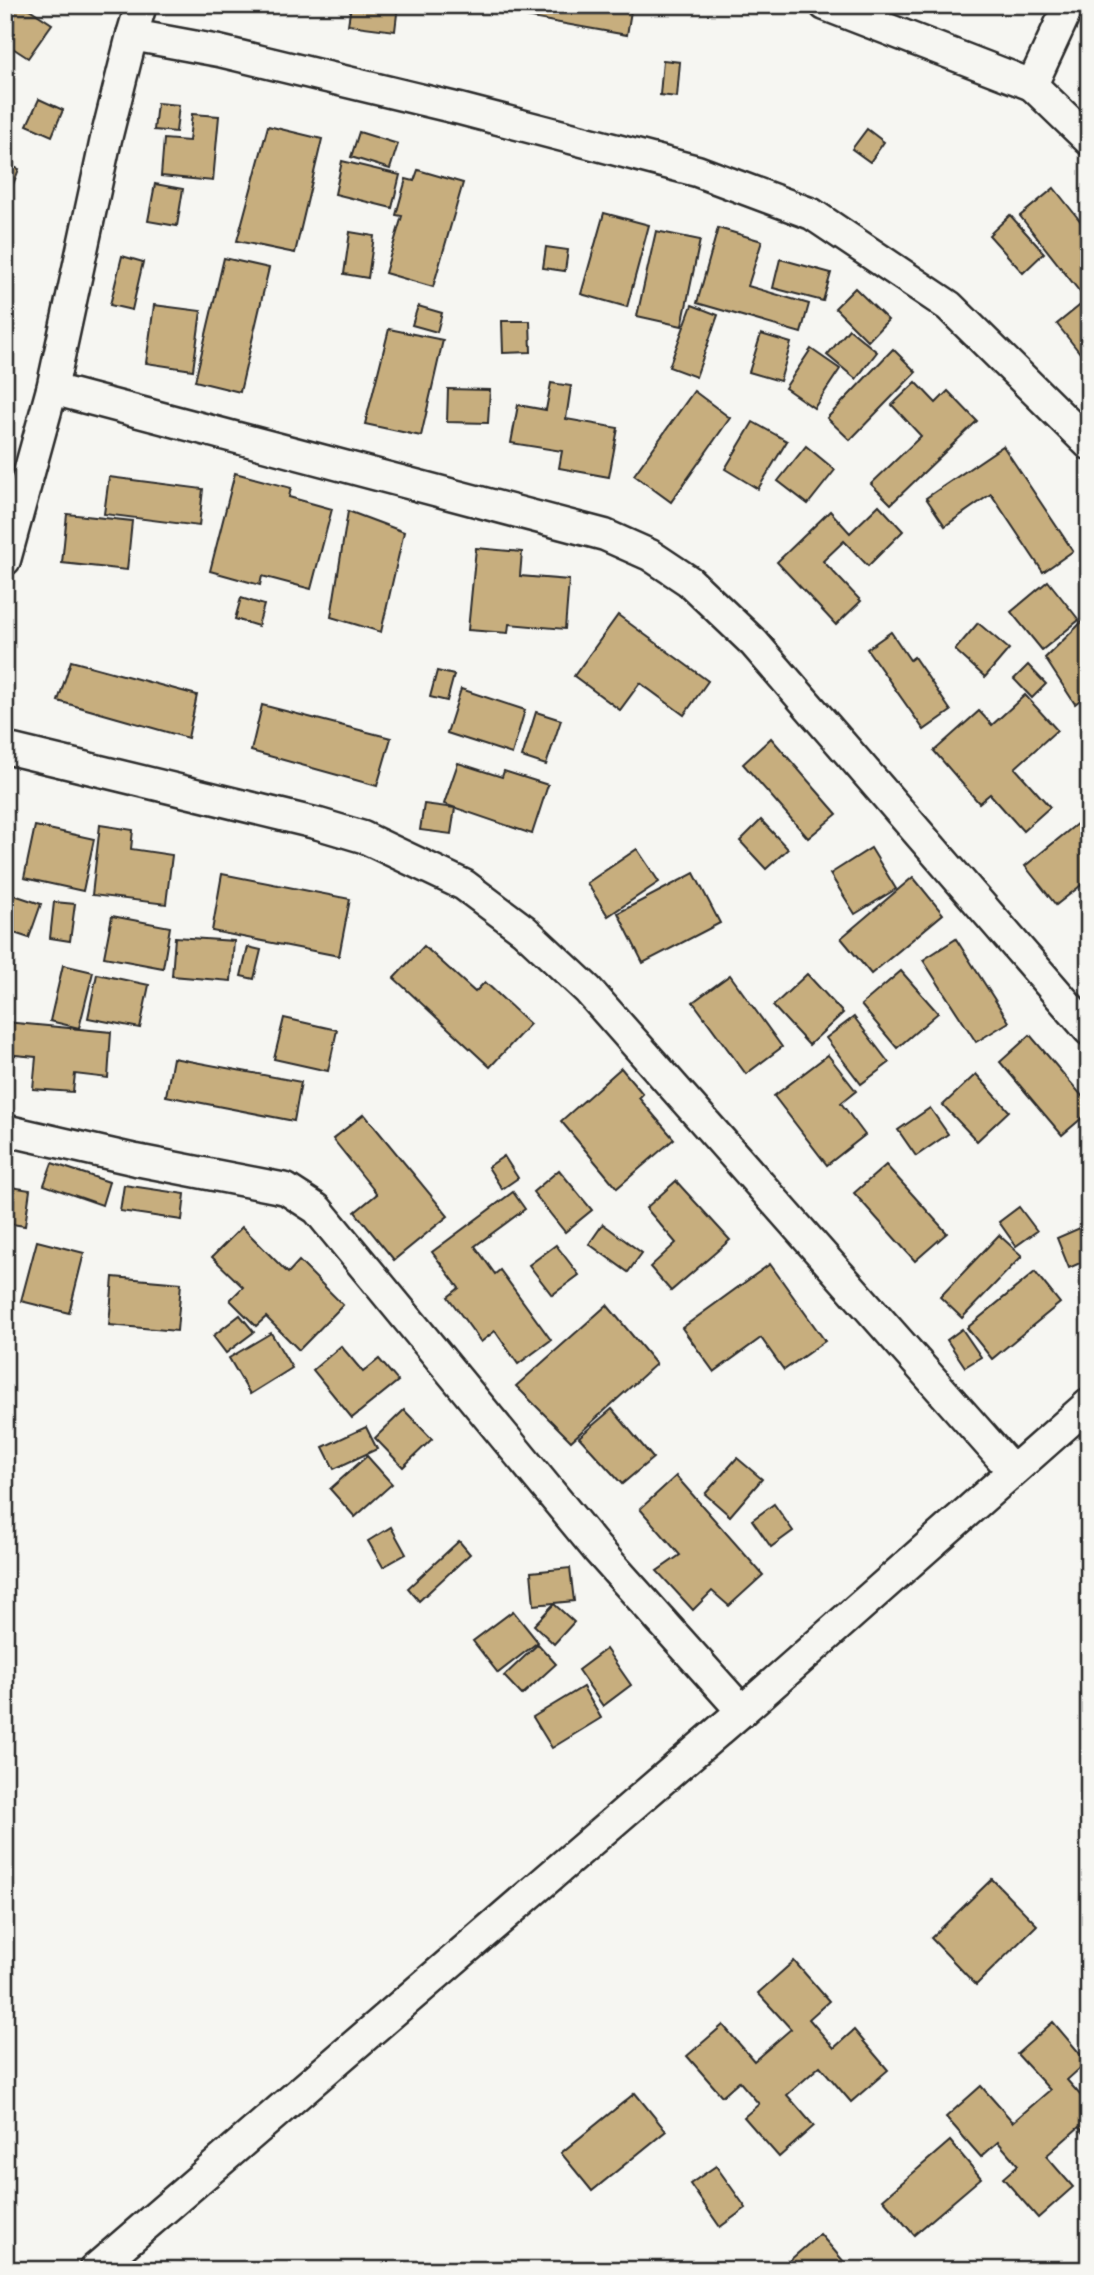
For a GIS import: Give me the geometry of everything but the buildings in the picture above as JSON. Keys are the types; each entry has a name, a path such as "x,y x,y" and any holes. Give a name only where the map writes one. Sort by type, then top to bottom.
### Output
{"street":[{"path":"5,560 52,389 106,139 141,5"},
{"path":"825,5 1032,85 1089,140"},
{"path":"1032,85 1069,5"},
{"path":"132,35 219,51 644,157 697,171 812,214 949,306 1089,444"},
{"path":"52,389 605,535 650,555 689,581 754,643 1089,1030"},
{"path":"5,748 363,837 464,885 524,930 588,990 1012,1470"},
{"path":"5,1130 135,1160 286,1189 317,1209 597,1549 742,1711"},
{"path":"94,2270 742,1711 1089,1404"}]}
